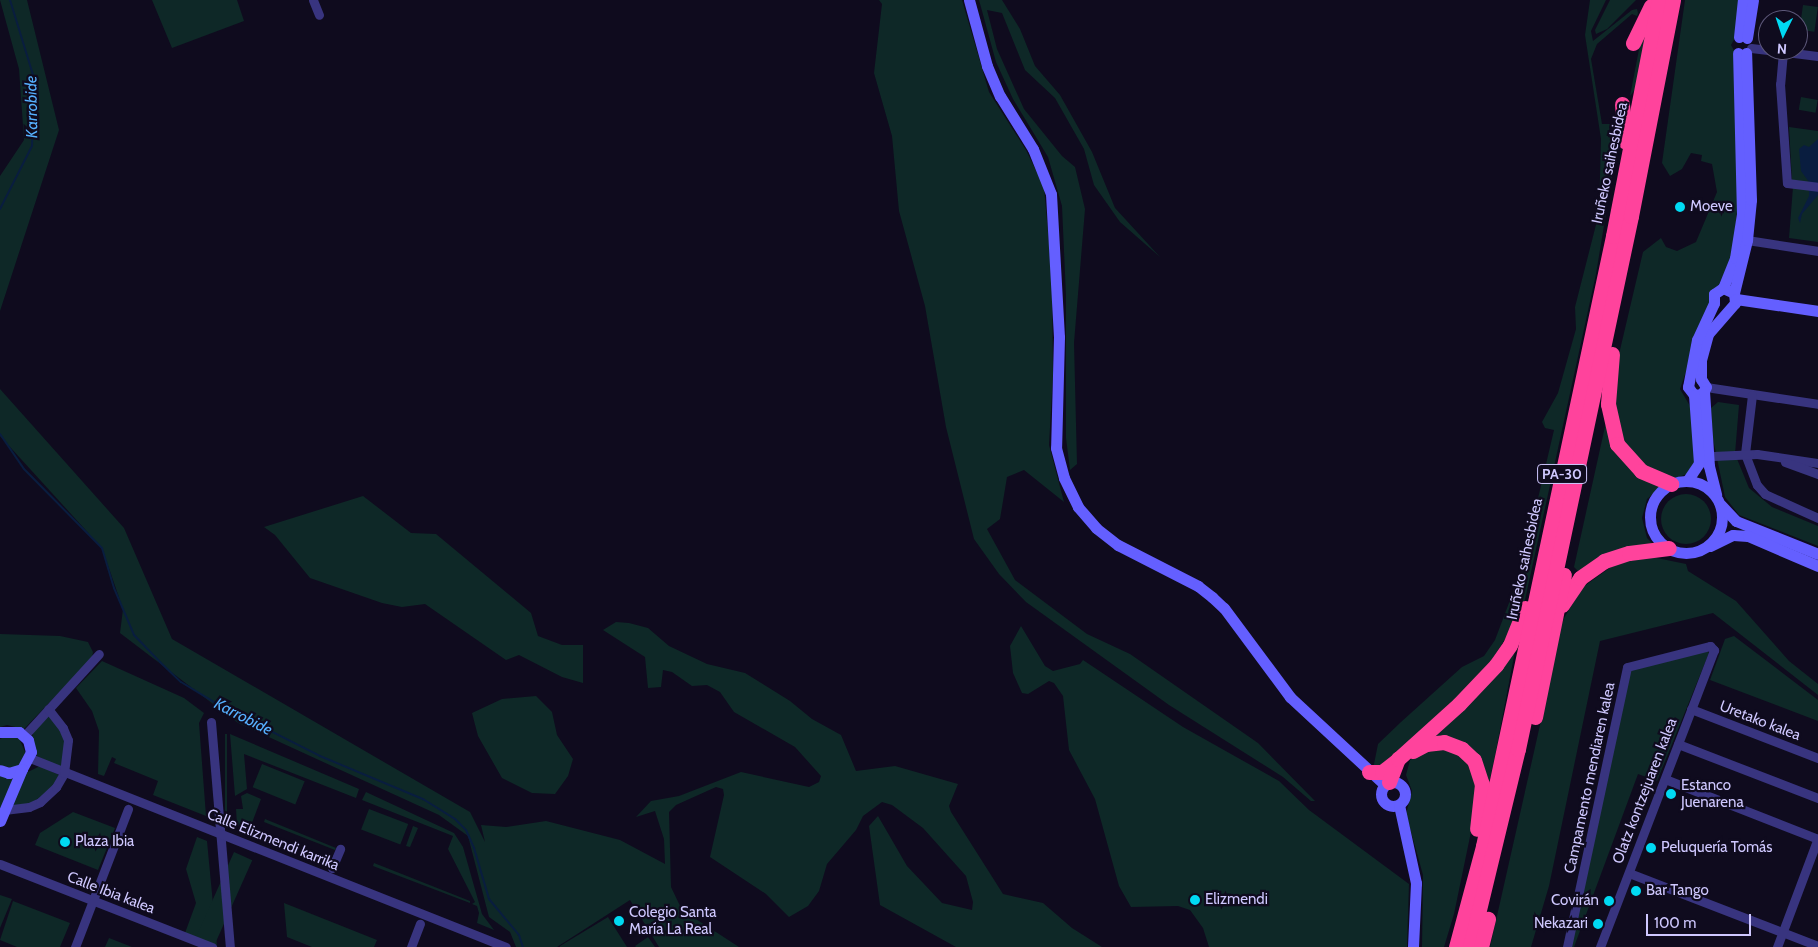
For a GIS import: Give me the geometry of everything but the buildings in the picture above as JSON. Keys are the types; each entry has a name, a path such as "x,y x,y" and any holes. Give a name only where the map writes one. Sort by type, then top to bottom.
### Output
{"highway":[{"path":"1634,43 1654,0"},
{"path":"1481,947 1558,613 1653,160 1675,24 1668,1"},
{"name":"Iruñeko saihesbidea","path":"1454,947 1483,846 1626,171 1668,1"},
{"name":"Iruñeko saihesbidea","path":"1470,947 1518,749 1631,216 1668,1"},
{"path":"1622,104 1626,171"},
{"path":"1612,354 1608,404 1617,444 1641,471 1671,484"},
{"path":"1370,772 1382,772 1396,761 1479,685 1510,645 1528,601 1544,529 1557,496"},
{"path":"1558,613 1580,578 1604,561 1629,553 1669,548"},
{"path":"1388,785 1404,759 1426,744 1444,742 1462,749 1479,769 1482,784 1479,815 1454,947"},
{"path":"1388,785 1396,761"}],"street":[{"path":"313,0 319,15"},
{"path":"969,0 990,73 1033,149 1051,194 1059,337 1056,448 1064,478 1074,500 1096,528 1118,545 1212,596 1240,628 1290,697 1370,772 1388,785 1406,792 1396,806"},
{"path":"1687,481 1699,462 1697,340 1714,303 1714,294 1723,288 1735,258 1742,214 1744,0"},
{"path":"1704,549 1720,530 1718,500 1709,466 1699,386 1701,360 1708,334 1726,310 1733,306 1747,240 1752,169 1744,46 1753,0"},
{"path":"1744,46 1758,48"},
{"path":"1782,60 1780,84 1787,183 1818,187"},
{"path":"1747,240 1818,250"},
{"path":"1723,288 1735,296 1818,311"},
{"path":"1714,303 1726,310"},
{"path":"1699,386 1818,404"},
{"path":"1752,395 1745,454 1756,485 1765,494 1818,518"},
{"path":"1768,455 1818,474"},
{"path":"1713,456 1768,455 1818,463"},
{"path":"1818,554 1736,521 1703,485 1687,481 1671,484 1656,497 1650,519 1659,541 1669,548 1686,552 1704,549 1733,535 1748,536 1818,566"},
{"name":"Olatz kontzejuaren kalea","path":"1600,947 1714,650 1710,646"},
{"name":"Campamento mendiaren kalea","path":"1567,947 1627,667 1710,646"},
{"path":"24,736 98,654"},
{"path":"2,816 40,802 56,787 64,773 68,740 63,728 48,709"},
{"name":"Uretako kalea","path":"1691,709 1818,758"},
{"path":"211,722 230,947"},
{"path":"0,732 12,730 24,736 31,746 30,758 22,769 2,816"},
{"path":"1678,744 1818,798"},
{"path":"1352,757 1388,785"},
{"name":"Calle Elizmendi karrika","path":"30,758 506,947"},
{"path":"0,770 9,773 22,769"},
{"path":"1665,779 1818,839 1777,947"},
{"path":"1388,785 1383,800 1396,806 1416,883 1413,947"},
{"path":"75,947 128,809"},
{"name":"Calle Elizmendi karrika","path":"332,868 340,849"},
{"name":"Calle Ibia kalea","path":"0,864 212,947"},
{"path":"1629,873 1818,946"},
{"path":"411,947 420,924"}],"green space":[{"path":"0,0 27,0 59,130 0,311 0,176 24,140 19,69"},
{"path":"152,0 237,0 244,21 172,48"},
{"path":"879,0 962,0 989,92 1026,150 1044,187 1052,278 1053,375 1049,445 1064,502 1024,470 1007,477 1000,519 987,529 1015,580 1087,634 1130,654 1258,743 1315,801 1311,801 1283,777 1169,705 1026,602 999,574 974,539 946,427 925,306 899,211 892,136 874,73 882,4"},
{"path":"979,0 1002,0 1020,29 1035,66 1060,95 1092,152 1115,208 1160,257 1120,222 1094,185 1084,149 1055,98 1025,70 1002,13 987,10 997,49 1024,109 1062,156 1075,167 1085,209 1074,343 1077,464 1070,470 1066,438 1066,296 1062,206 1048,157 1013,99 996,62"},
{"path":"1590,0 1606,0 1591,31 1593,41 1632,10 1637,9 1638,13 1637,16 1632,14 1597,44 1591,59 1602,124 1610,124 1608,137 1615,139 1616,153 1596,274 1525,600 1516,622 1484,672 1387,766 1373,769 1378,744 1462,667 1484,656 1495,640 1521,571 1554,430 1545,428 1542,422 1558,393 1576,329 1575,307 1599,213 1601,139 1585,35"},
{"path":"1610,0 1636,0 1607,29 1596,34 1595,30"},
{"path":"1685,0 1741,0 1737,34 1731,45 1736,54 1741,167 1733,254 1707,311 1680,389 1693,411 1696,464 1687,474 1676,478 1658,473 1635,459 1623,442 1614,397 1616,367 1643,252 1661,238 1666,247 1677,251 1696,242 1717,192 1712,164 1701,161 1702,155 1691,153 1682,169 1670,176 1662,163"},
{"path":"1803,5 1818,7 1814,32 1808,31 1808,10 1802,10"},
{"path":"1641,39 1645,41 1637,87 1630,96"},
{"path":"1801,97 1818,100 1815,113 1799,110"},
{"path":"1789,127 1818,131 1818,184 1792,181"},
{"path":"1793,187 1818,190 1818,242 1789,238"},
{"path":"0,389 124,528 172,639 470,812 485,842 481,825 506,827 546,821 620,840 665,864 664,839 655,811 636,817 651,801 679,796 741,772 809,787 819,782 821,776 795,747 734,712 720,692 707,685 692,686 672,672 663,670 661,687 648,688 645,657 603,630 616,622 629,623 648,628 669,646 707,664 745,673 790,701 812,719 841,735 856,771 895,766 958,784 949,806 951,812 1003,894 1043,903 1072,928 1102,947 956,947 880,905 869,826 878,816 907,866 942,903 972,910 973,902 966,876 923,828 892,805 882,802 863,816 856,830 827,864 819,891 808,906 789,917 766,894 710,857 724,795 723,789 716,787 676,805 669,812 671,887 682,910 739,947 659,947 630,900 557,947 516,947 510,932 489,917 468,836 439,815 238,723 120,633 123,609 102,548 0,436"},
{"path":"1718,402 1739,405 1735,454 1749,488 1772,507 1818,526 1818,546 1739,515 1725,497 1713,439 1711,408"},
{"path":"1606,422 1662,486 1647,499 1642,518 1647,538 1652,543 1578,571 1574,567"},
{"path":"1681,494 1691,494 1704,501 1711,514 1711,524 1704,537 1691,544 1681,544 1672,540 1665,533 1661,524 1661,514 1665,505 1672,498"},
{"path":"363,496 411,533 436,534 531,613 538,636 562,645 583,645 583,683 562,677 519,655 506,660 425,604 402,607 382,603 310,578 275,535 264,527"},
{"path":"1652,557 1686,564 1688,571 1736,601 1789,661 1818,684 1818,695 1713,613 1600,641 1549,886 1531,947 1490,947 1547,694 1554,648 1564,618 1583,587 1611,567 1623,561"},
{"path":"1021,626 1045,666 1053,671 1080,664 1083,660 1183,727 1279,781 1309,810 1409,884 1407,947 1209,947 1203,928 1190,910 1178,906 1131,907 1119,886 1095,799 1069,750 1063,696 1054,683 1049,681 1028,694 1022,693 1013,673 1010,646"},
{"path":"0,634 60,636 88,642 93,652 92,658 24,729 7,725 0,727"},
{"path":"1518,635 1485,802 1469,748 1423,741"},
{"path":"1734,636 1818,700 1818,721 1710,680 1725,639"},
{"path":"1705,649 1709,653 1657,781 1638,774 1574,947 1570,947 1631,669"},
{"path":"102,661 184,698 204,713 199,723 206,816 153,795 158,781 114,763 116,759 112,757 104,776 98,774 99,731 92,711 76,688"},
{"path":"536,696 552,712 557,735 573,759 568,776 555,794 532,793 502,778 478,736 472,713 502,699"},
{"path":"49,715 57,721 65,744 61,768 37,756 32,737 34,731"},
{"path":"225,734 227,734 227,827 225,827"},
{"path":"230,734 359,789 356,798 244,754 247,789 235,796"},
{"path":"6,736 19,738 26,754 20,765 12,768 0,765 0,739"},
{"path":"1429,746 1457,751 1471,763 1478,798 1454,914 1444,947 1422,947 1423,875 1406,814 1412,791 1406,775 1410,760"},
{"path":"262,764 305,781 295,804 253,787"},
{"path":"40,766 59,775 49,792 31,803 11,808 24,774"},
{"path":"0,776 14,778 0,813"},
{"path":"366,792 454,833 463,847 482,914 494,930 477,923 479,913 477,906 472,904 475,902 448,849 453,836 362,800"},
{"path":"247,793 261,799 250,828 254,830 253,835 237,825 236,809 243,809 241,796"},
{"path":"369,809 408,824 400,845 361,830"},
{"name":"Plaza Ibia","path":"73,812 115,828 98,870 35,845 40,833"},
{"path":"265,819 336,848 335,850 264,822"},
{"path":"413,826 418,828 410,847 406,846"},
{"path":"197,837 207,841 217,946 185,933 196,903 186,869"},
{"path":"234,852 252,860 214,947 195,939"},
{"path":"374,863 470,901 470,903 373,866"},
{"path":"0,895 12,899 0,928"},
{"path":"13,901 70,923 60,947 17,947 0,940"},
{"path":"284,903 377,940 374,947 312,947 287,937"},
{"path":"608,917 627,947 560,947 560,946"},
{"path":"648,937 655,947 635,946"},
{"path":"109,938 132,947 105,947"}],"water":[{"path":"1818,139 1818,195 1802,214 1800,223 1798,218 1809,196 1809,182 1801,171 1799,149 1804,145 1809,147"}],"waterway":[{"name":"Karrobide","path":"0,209 32,146 34,78 10,0"},
{"name":"Karrobide","path":"0,434 24,469 102,548 114,588 134,635 160,662 181,682 219,705 320,756 423,799 456,820 466,830 474,848 489,899 519,935 523,947"}],"place":[{"name":"Moeve","path":"1680,207"},
{"name":"Estanco Juenarena","path":"1671,794"},
{"name":"Plaza Ibia","path":"65,842"},
{"name":"Peluquería Tomás","path":"1651,848"},
{"name":"Bar Tango","path":"1636,891"},
{"name":"Elizmendi","path":"1195,900"},
{"name":"Covirán","path":"1609,901"},
{"name":"Colegio Santa María La Real","path":"619,921"},
{"name":"Nekazari","path":"1598,924"}]}
